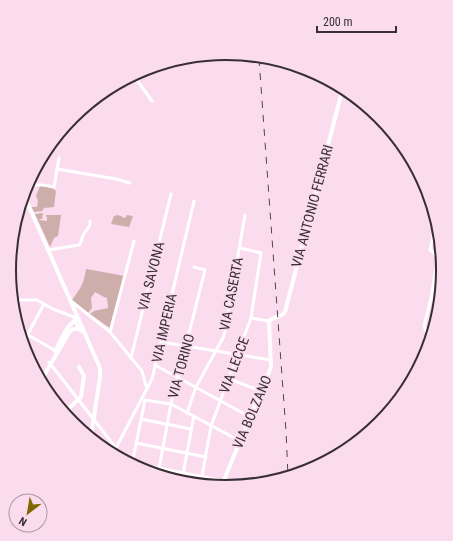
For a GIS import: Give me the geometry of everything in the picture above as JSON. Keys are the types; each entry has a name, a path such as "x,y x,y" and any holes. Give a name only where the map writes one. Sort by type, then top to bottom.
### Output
{"street":[{"path":"137,80 152,101"},
{"name":"VIA ANTONIO FERRARI","path":"269,321 273,318 282,316 285,312 341,94"},
{"path":"34,185 54,187 59,158"},
{"path":"57,169 116,179 130,183"},
{"name":"VIA SAVONA","path":"131,358 171,194"},
{"name":"VIA IMPERIA","path":"116,450 152,379 194,201"},
{"path":"27,202 100,368 91,432"},
{"name":"VIA CASERTA","path":"187,413 196,388 224,336 245,215"},
{"path":"48,250 81,244 83,235 89,228 90,221"},
{"path":"434,233 430,250 437,256"},
{"path":"110,332 134,241"},
{"name":"VIA LECCE","path":"202,476 211,426 251,318 261,252 240,248"},
{"path":"427,335 424,326 432,294 437,262"},
{"name":"VIA TORINO","path":"159,468 171,404 187,346 205,270 194,267"},
{"path":"18,300 37,300 53,310 78,318"},
{"path":"71,301 110,332 142,371 147,389"},
{"path":"44,304 28,335 56,351"},
{"path":"75,310 76,308 80,308"},
{"path":"75,310 85,312"},
{"path":"44,375 74,320 85,312"},
{"path":"251,318 269,321"},
{"path":"74,320 80,330"},
{"name":"VIA BOLZANO","path":"223,481 271,367 269,321"},
{"path":"56,351 71,330 76,328 84,332"},
{"path":"161,342 271,360"},
{"path":"50,363 93,418 113,448"},
{"path":"155,365 250,417"},
{"path":"68,409 81,397 84,376 79,368"},
{"path":"229,379 261,391"},
{"path":"133,459 145,400 171,404 240,441"},
{"path":"182,476 194,416"},
{"path":"141,419 191,429"},
{"path":"136,443 206,456"},
{"path":"149,466 223,481"}],"shaded area":[{"path":"40,186 52,188 56,191 54,207 44,208 42,211 34,212 31,207 37,207 38,200 36,196"},
{"path":"43,213 42,219 39,220 47,221 46,215 61,215 58,236 54,238 50,247 35,214"},
{"path":"118,215 125,218 127,215 133,216 129,227 111,224 114,216"},
{"path":"86,269 125,276 110,328 90,314 94,311 108,308 107,298 95,292 91,298 92,308 88,313 72,300 82,285"}],"railway":[{"path":"259,63 288,472"}]}
